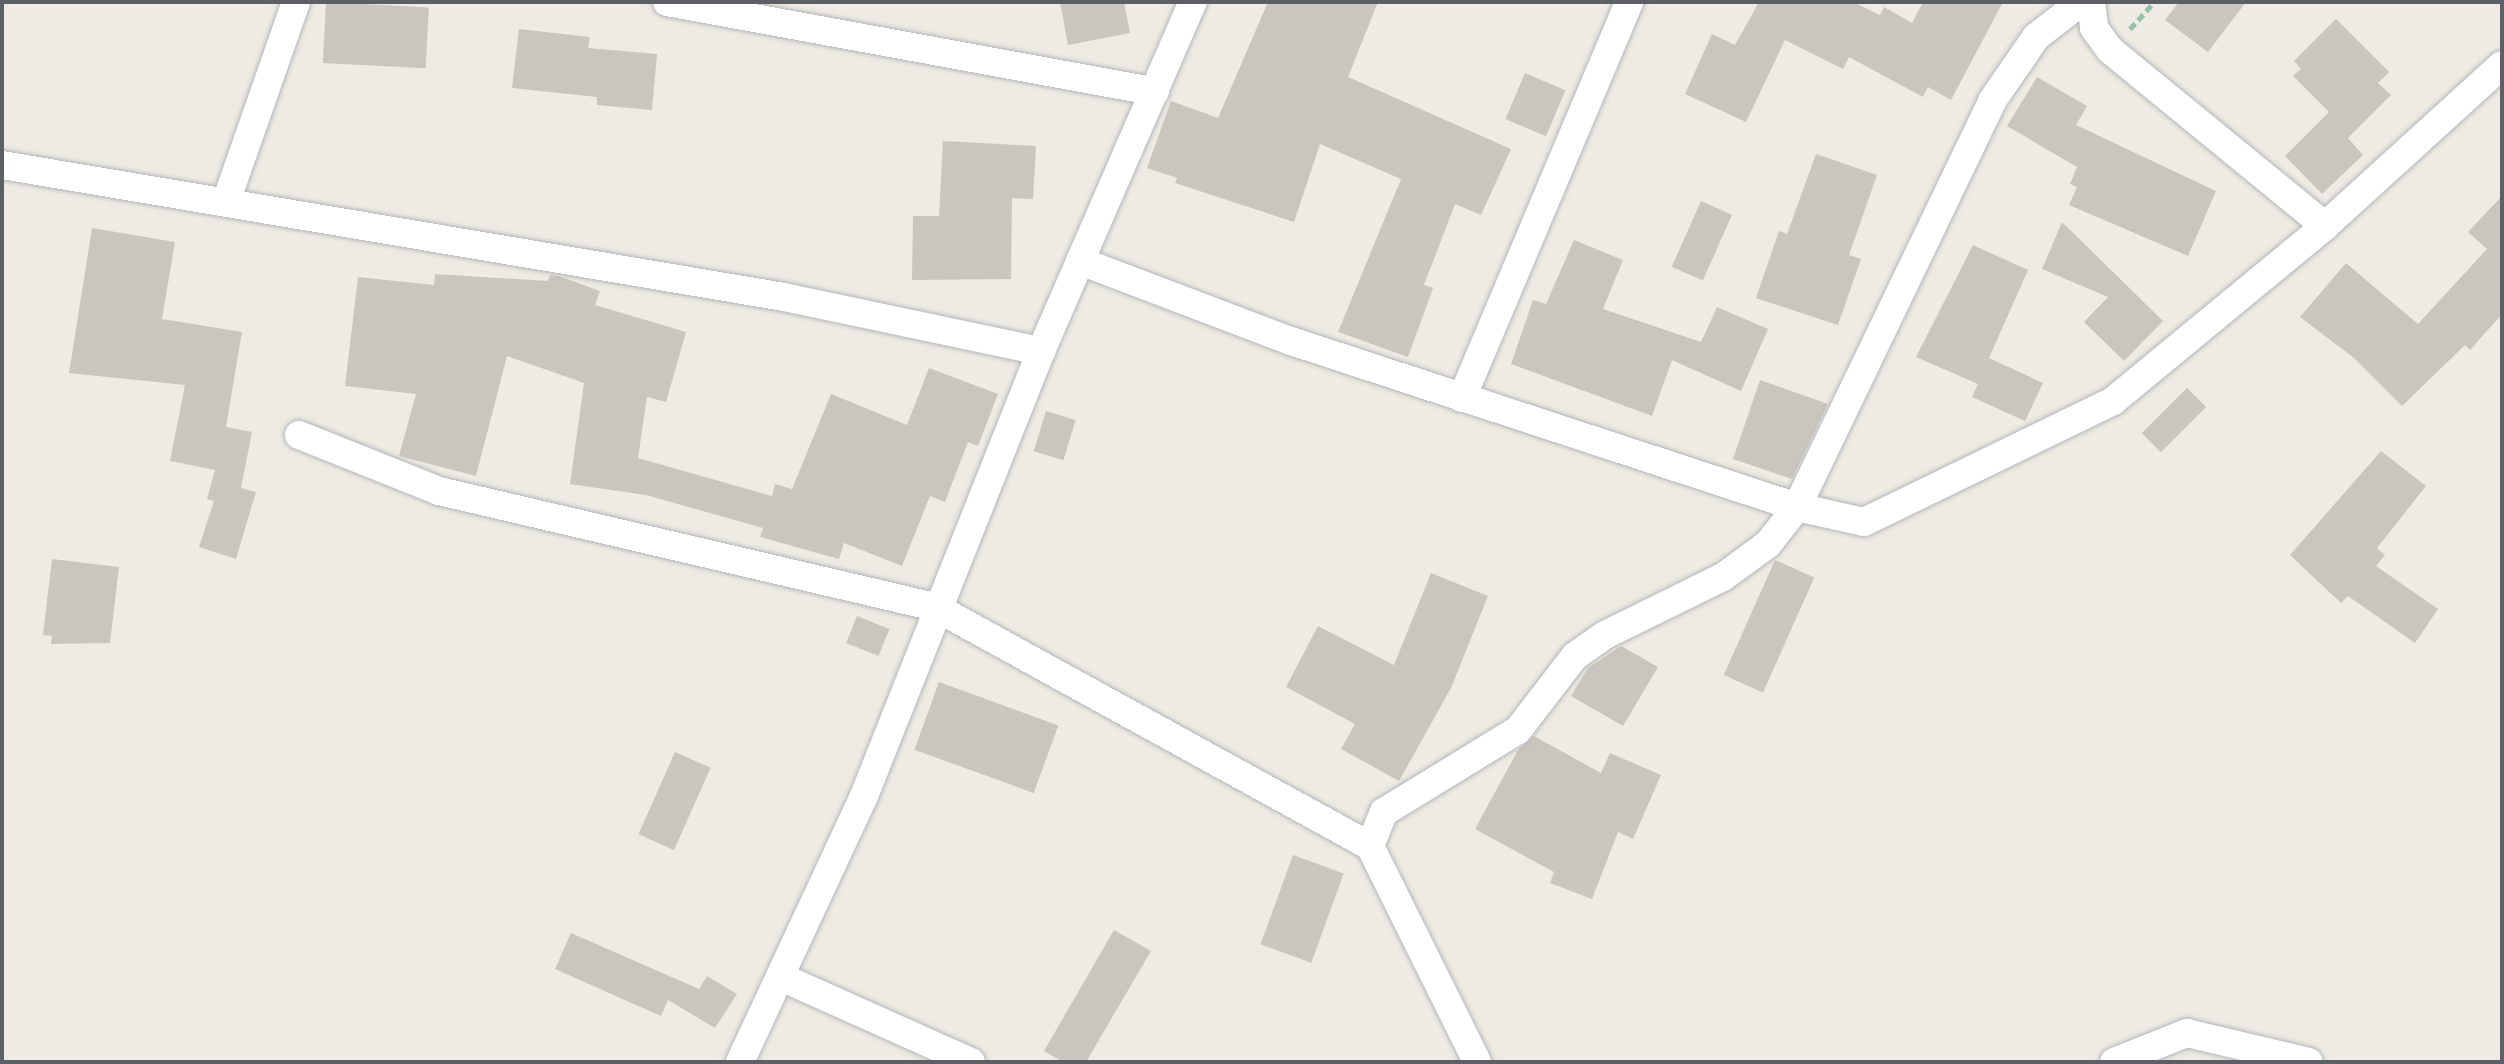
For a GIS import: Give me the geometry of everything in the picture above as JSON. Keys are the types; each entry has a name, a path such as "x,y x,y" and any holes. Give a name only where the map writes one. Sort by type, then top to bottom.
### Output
{"street":[{"path":"227,199 296,2"},
{"path":"667,2 1155,92"},
{"path":"740,1062 864,796 935,607 1041,351 1193,2"},
{"path":"1462,398 1629,2"},
{"path":"1370,846 1384,812 1518,730 1575,656 1605,635 1723,577 1768,544 1797,507 1992,101 2036,37 2081,2"},
{"path":"2091,2 2094,28 2110,50 2325,226"},
{"path":"1080,261 1462,398 1797,507 1864,522 2113,401 2325,226 2502,65"},
{"path":"2,165 227,199 784,297 1041,351"},
{"path":"299,435 439,491 935,607 1370,846 1477,1062"},
{"path":"781,977 971,1062"},
{"path":"2114,1062 2187,1033 2309,1062"}],"building":[{"path":"326,2 429,7 426,68 323,63"},
{"path":"1060,2 1124,2 1130,33 1068,45"},
{"path":"1268,2 1378,2 1348,77 1511,149 1481,215 1455,204 1424,285 1433,288 1408,357 1338,332 1401,179 1320,144 1294,222 1175,183 1177,178 1147,168 1171,101 1218,118"},
{"path":"1759,2 1853,2 1880,15 1884,7 1912,23 1923,2 2003,2 1951,100 1928,87 1923,97 1849,57 1843,69 1785,40 1746,122 1685,94 1712,34 1735,45"},
{"path":"2179,2 2246,2 2208,52 2165,20"},
{"path":"2336,19 2389,72 2378,83 2391,95 2348,138 2363,155 2322,194 2285,156 2329,112 2293,76 2301,69 2294,61"},
{"path":"519,29 590,37 588,48 657,54 652,110 597,105 597,97 512,88"},
{"path":"1525,73 1566,90 1546,136 1505,119"},
{"path":"2037,77 2087,106 2076,125 2216,191 2188,256 2069,205 2077,187 2070,184 2077,167 2007,126"},
{"path":"943,141 1036,146 1033,199 1012,198 1011,279 912,280 913,216 939,216"},
{"path":"1816,154 1877,175 1849,255 1861,259 1838,325 1756,298 1779,231 1787,234"},
{"path":"2502,196 2502,314 2470,350 2465,345 2402,406 2354,358 2300,317 2346,263 2418,324 2487,249 2468,232"},
{"path":"1701,201 1732,215 1703,281 1672,267"},
{"path":"2062,222 2163,321 2124,361 2084,322 2108,297 2042,269"},
{"path":"92,228 175,242 162,319 242,332 226,427 252,432 241,488 256,492 236,559 199,547 214,501 207,499 215,470 170,461 185,385 69,373"},
{"path":"1574,240 1623,260 1603,309 1701,342 1717,307 1768,329 1741,391 1672,360 1652,416 1511,364 1533,300 1546,304"},
{"path":"1973,245 2028,270 1989,358 2043,383 2025,421 1972,397 1978,384 1916,357"},
{"path":"435,274 548,281 550,275 559,276 600,291 595,305 686,332 666,402 647,397 638,458 772,496 775,484 792,489 831,394 907,425 929,368 998,394 978,446 968,442 945,502 930,496 902,566 844,543 839,559 760,537 763,528 646,495 570,484 584,383 507,356 476,476 399,456 416,394 345,386 358,277 434,285"},
{"path":"1760,380 1828,404 1792,479 1733,459"},
{"path":"2187,388 2206,407 2161,452 2142,433"},
{"path":"1046,411 1076,420 1063,460 1034,451"},
{"path":"2381,451 2426,486 2377,548 2385,555 2376,566 2438,609 2415,643 2348,596 2341,603 2290,555"},
{"path":"52,559 119,567 110,643 51,644 52,636 43,635"},
{"path":"1775,560 1814,577 1763,693 1724,675"},
{"path":"1431,573 1488,596 1451,688 1399,781 1341,749 1355,724 1286,687 1318,626 1394,665"},
{"path":"857,616 889,629 879,656 846,643"},
{"path":"1621,646 1658,667 1623,726 1571,696 1588,668"},
{"path":"939,682 1058,725 1034,793 914,750"},
{"path":"1534,736 1601,773 1610,753 1661,775 1633,839 1618,832 1592,899 1550,883 1554,872 1475,829 1518,750"},
{"path":"675,752 711,768 674,850 638,834"},
{"path":"1293,855 1344,873 1311,963 1261,944"},
{"path":"1114,930 1151,951 1086,1062 1063,1062 1044,1051"},
{"path":"571,933 699,989 707,976 737,994 715,1028 668,1000 661,1016 555,969"}]}
